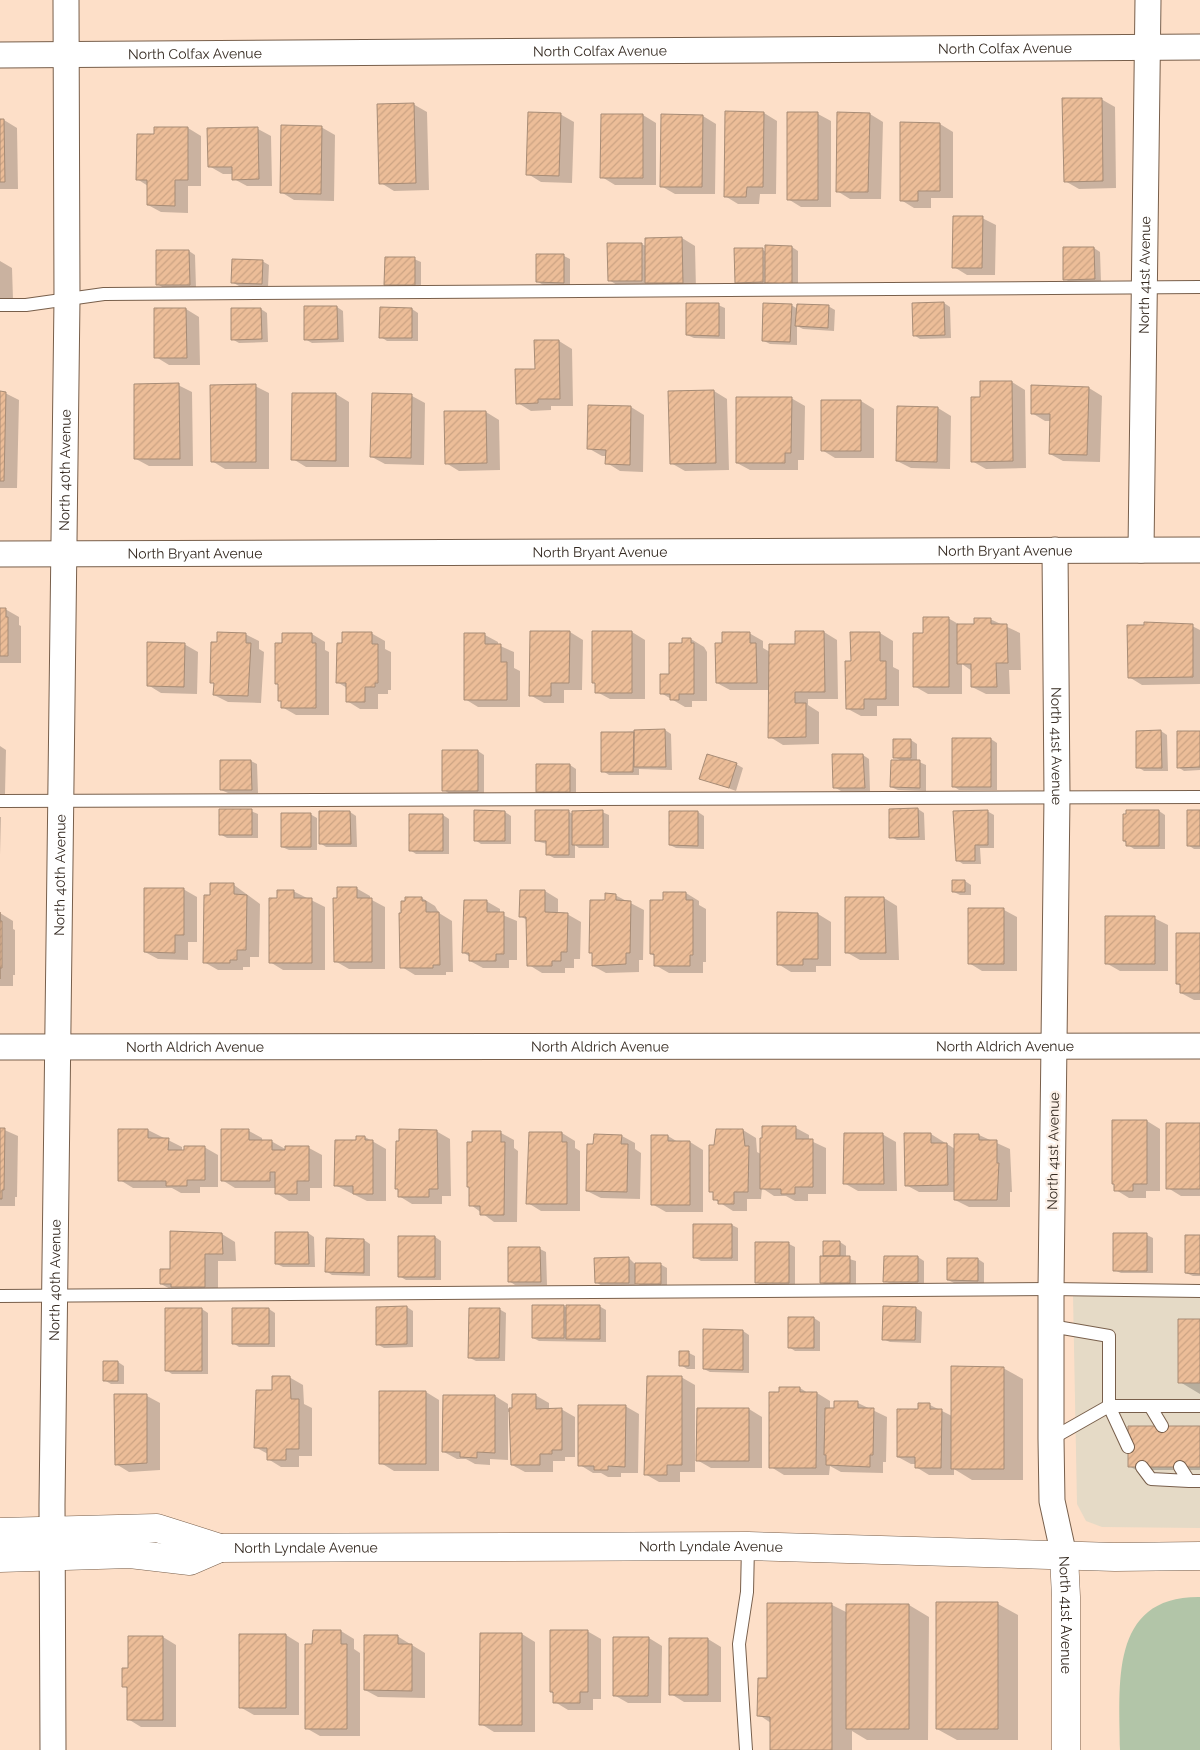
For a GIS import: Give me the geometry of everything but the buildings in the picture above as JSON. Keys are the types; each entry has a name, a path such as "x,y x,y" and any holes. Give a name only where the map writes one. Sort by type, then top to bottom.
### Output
{"street":[{"name":"North 40th Avenue","path":"53,1750 54,1296 62,553 67,299 66,0"},
{"name":"North 41st Avenue","path":"1141,550 1148,0"},
{"name":"North Colfax Avenue","path":"0,55 1200,47"},
{"name":"North 41st Avenue","path":"1055,550 1057,796 1051,1439 1052,1501 1064,1556 1066,1597 1066,1750"},
{"name":"North Bryant Avenue","path":"0,554 1200,550"},
{"name":"North Aldrich Avenue","path":"0,1047 1200,1046"},
{"name":"North Lyndale Avenue","path":"0,1532 52,1529 157,1528 220,1548 748,1546 1064,1556 1200,1556"},
{"name":"North Lyndale Avenue","path":"0,1558 130,1554 190,1561 220,1548"}],"lane":[{"path":"0,305 26,305 114,294 1200,287"},
{"path":"0,801 1200,796"},
{"path":"0,1296 1051,1289 1200,1290"},
{"path":"1051,1326 1109,1336 1109,1406 1128,1447"},
{"path":"1051,1439 1109,1406 1199,1408"},
{"path":"1150,1406 1162,1426"},
{"path":"1142,1467 1151,1479 1194,1481"},
{"path":"1180,1467 1194,1481"},
{"path":"746,1750 738,1644 747,1592 748,1546"}],"shaded area":[{"path":"1200,1294 1200,1528 1102,1527 1086,1521 1077,1504 1073,1295"}],"green space":[{"path":"1200,1597 1200,1750 1120,1750 1121,1673 1126,1649 1134,1628 1149,1611 1170,1601"}]}
